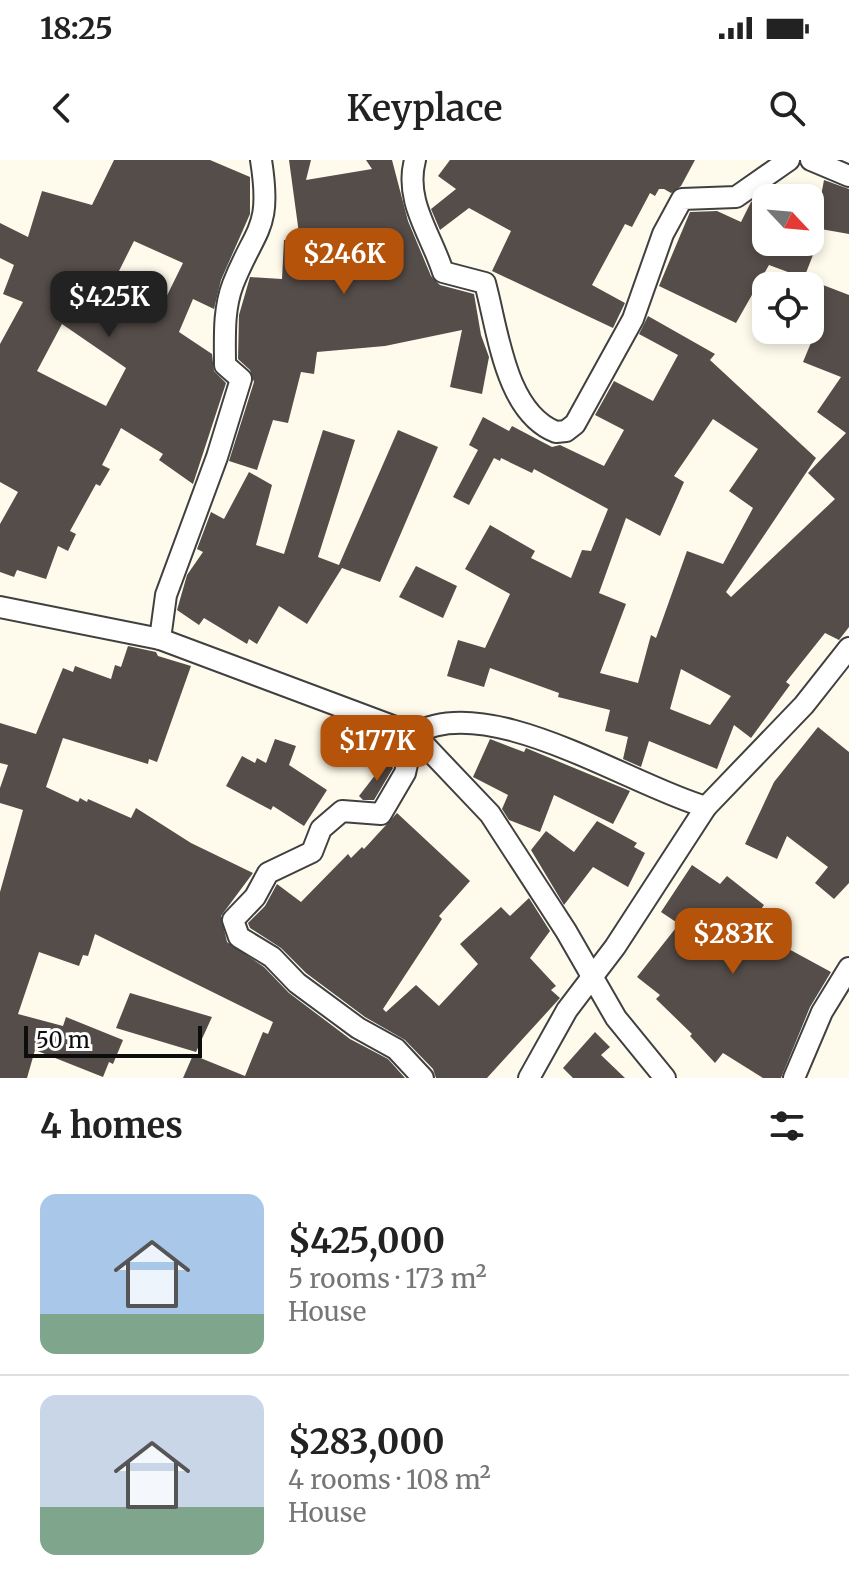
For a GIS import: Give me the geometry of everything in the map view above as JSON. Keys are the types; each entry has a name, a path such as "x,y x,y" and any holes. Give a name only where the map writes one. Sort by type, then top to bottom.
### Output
{"street":[{"path":"160,639 166,595 217,457 241,379 225,365 225,314 233,284 265,219 267,194 261,160"},
{"path":"415,160 410,180 414,206 428,230 443,272 485,283 515,392 529,413 556,432 566,431 575,424 633,319 663,234 682,199 736,197 789,160"},
{"path":"811,160 849,176"},
{"path":"0,607 160,639 414,734 490,814 566,931 616,1018 665,1078"},
{"path":"529,1078 590,976 615,947 706,807 804,705 849,648"},
{"path":"414,734 449,721 548,741 619,770 675,798 706,807"},
{"path":"414,734 405,773 381,814 342,811 321,829 312,852 268,873 255,897 233,920 239,937 272,957 297,983 358,1028 396,1049 423,1078"},
{"path":"794,1078 822,1012 849,968"}],"building":[{"path":"114,160 210,160 250,177 250,214 221,280 214,309 193,299 179,332 212,354 214,371 226,383 193,484 159,460 163,454 121,428 102,465 110,469 100,486 96,484 70,531 76,534 68,551 58,546 46,579 17,570 14,577 0,572 0,524 18,492 0,482 0,344 23,302 3,294 14,265 0,258 0,223 28,237 42,191 92,205","holes":["134,241 183,263 155,320 110,289","62,324 126,368 106,406 37,371"]},
{"path":"289,160 311,160 306,180 372,169 366,160 392,160 408,221 431,276 440,285 474,294 481,335 489,357 482,394 450,387 462,330 385,346 317,352 314,374 301,372 288,423 273,420 257,470 229,461 254,382 250,370 238,359 239,315 250,277 282,279 284,240 300,241"},
{"path":"450,160 695,160 681,186 671,193 659,189 655,196 650,193 632,227 625,224 592,285 625,303 613,328 492,271 511,231 469,208 440,230 431,209 456,189 438,176"},
{"path":"824,180 849,189 849,234 824,230"},
{"path":"751,202 752,256 813,256 806,272 788,272 769,265 765,272 752,272 752,295 736,323 659,286 690,212 717,211 741,222"},
{"path":"824,285 849,295 849,627 839,640 825,633 786,682 790,685 751,738 734,725 717,769 649,741 641,767 623,759 628,737 605,731 610,710 558,697 559,693 490,668 484,687 447,676 458,640 485,648 510,594 465,569 490,525 535,551 531,558 571,578 582,550 591,551 608,509 534,469 532,473 501,458 500,461 494,458 469,505 453,497 478,450 469,445 483,417 509,431 512,426 552,447 560,445 604,466 624,430 595,415 614,381 653,401 678,355 639,334 648,316 715,354 710,360 816,458 726,592 731,597 835,499 808,473 846,433 817,412 841,377 803,362 810,344 824,344","holes":["713,419 758,449 729,491 753,508 723,564 687,551 656,638 651,635 638,683 600,673 626,604 599,593 626,518 660,536 684,482 674,476","681,669 731,696 710,725 670,709"]},
{"path":"323,430 355,440 318,557 339,565 398,430 438,447 380,582 342,568 307,624 279,606 257,644 249,639 247,644 204,618 199,625 177,610 187,575 203,552 197,549 211,512 224,519 249,472 272,485 256,545 284,554"},
{"path":"416,566 457,586 443,618 399,597"},
{"path":"128,646 156,652 158,656 191,666 157,762 149,759 148,764 63,738 46,787 78,802 80,798 87,802 88,799 131,818 136,808 191,843 253,873 221,916 227,942 264,967 289,993 350,1039 388,1059 405,1078 183,1078 193,1055 245,1076 263,1032 268,1034 273,1022 95,934 88,956 83,955 79,966 39,952 18,1014 63,1026 66,1017 123,1040 113,1064 109,1062 103,1077 35,1050 27,1078 0,1078 0,892 23,810 0,803 0,788 8,765 0,763 0,723 36,734 63,668 73,672 75,666 111,679 115,665 121,667"},
{"path":"818,727 849,752 849,883 834,899 815,883 828,867 787,836 777,859 745,844 774,782"},
{"path":"275,739 296,746 289,765 327,790 304,826 273,806 271,810 226,786 242,756 255,763 257,758 266,763"},
{"path":"490,739 524,752 526,748 630,791 613,824 554,795 540,832 509,820 502,809 508,795 473,777"},
{"path":"386,761 393,768 374,800 363,800 359,796"},
{"path":"397,813 470,881 439,916 442,919 383,1009 386,1012 416,985 439,1006 478,964 460,944 501,907 510,916 529,898 550,931 530,958 556,986 551,990 560,998 487,1078 436,1078 433,1069 405,1040 365,1017 306,973 281,948 250,928 248,923 265,906 277,884 301,902 348,854 351,858 362,847 364,849"},
{"path":"597,821 637,843 634,847 645,853 628,887 593,867 564,905 531,850 546,831 574,852"},
{"path":"692,865 720,884 727,876 764,905 759,912 791,939 785,947 831,972 810,1007 781,1078 763,1078 723,1053 715,1063 690,1036 692,1034 656,999 660,995 637,977 679,924 661,912"},
{"path":"130,993 212,1017 196,1052 116,1028"},
{"path":"595,1032 610,1047 601,1055 625,1078 573,1078 563,1068"}]}
